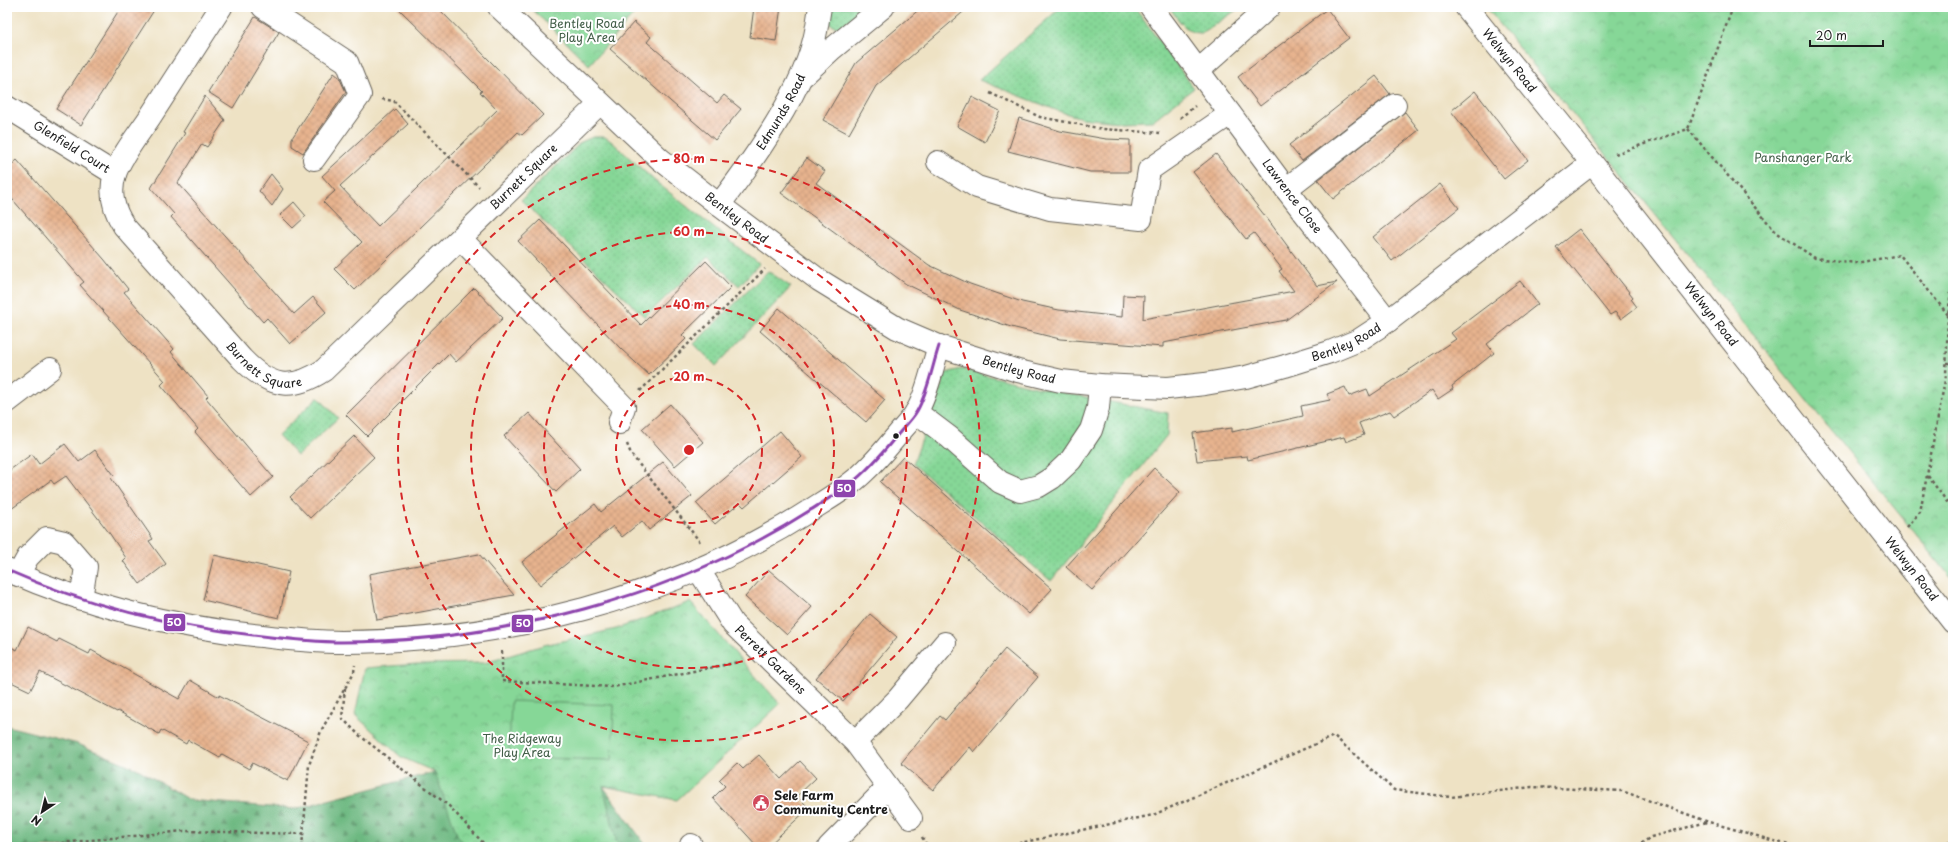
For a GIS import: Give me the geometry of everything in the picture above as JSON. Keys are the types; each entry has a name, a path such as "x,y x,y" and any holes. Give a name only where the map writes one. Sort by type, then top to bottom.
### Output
{"street":[{"name":"Burnett Square","path":"221,7 131,145 115,174 112,202 116,214 124,226 254,371 267,380 284,384 300,383 312,378 324,370 600,103"},
{"path":"263,7 347,62 360,95 314,159"},
{"name":"Bentley Road","path":"499,7 660,159 781,253 819,280 891,324 939,346 1018,371 1061,381 1100,385 1168,388 1206,384 1246,377 1330,352 1359,340 1388,321 1592,163"},
{"name":"Edmunds Road","path":"719,205 775,124 800,78 814,41 820,7"},
{"path":"800,78 832,49 883,7"},
{"name":"Lawrence Close","path":"1151,7 1286,189 1388,321"},
{"path":"1198,71 1269,7"},
{"name":"Welwyn Road","path":"1466,7 1592,163 1900,557 1953,622"},
{"path":"1286,189 1395,105"},
{"name":"Glenfield Court","path":"7,107 115,174"},
{"path":"938,162 977,187 1050,209 1141,219 1149,170 1230,114"},
{"path":"461,239 622,415"},
{"path":"81,599 86,567 64,542 47,538 12,573 81,599 137,616 204,629 297,640 357,641 430,637 501,628 567,614 609,601 707,565 765,537 842,490 864,472 916,412 923,398 939,346"},
{"path":"7,402 50,369"},
{"path":"916,412 949,437 1000,482 1020,491 1039,486 1052,478 1071,460 1091,430 1098,408 1100,385"},
{"name":"Perrett Gardens","path":"707,565 733,624 804,691 854,742 911,818"},
{"path":"854,742 898,699 946,643"},
{"path":"829,847 888,787"}],"path":[{"path":"1688,129 1733,7"},
{"path":"990,92 1040,117 1103,129 1160,133 1166,129"},
{"path":"1178,120 1214,92"},
{"path":"360,95 394,101 496,205"},
{"path":"1592,163 1688,129"},
{"path":"1688,129 1776,232 1816,258 1856,263 1900,255 1953,321"},
{"path":"707,565 631,454 622,415 781,253"},
{"path":"1900,557 1907,526 1920,512 1927,476 1947,363 1948,315 1953,275"},
{"path":"1947,363 1953,363"},
{"path":"1927,476 1953,510"},
{"path":"501,628 502,681 613,687 744,661"},
{"path":"302,847 310,765 321,731 354,672 357,641"},
{"path":"345,688 342,718 359,735 449,806 484,844 491,847"},
{"path":"1001,847 1153,815 1334,736 1394,790 1450,797 1532,787 1622,791 1708,822 1795,847"},
{"path":"1636,847 1651,837 1708,822"},
{"path":"20,847 184,831 304,834"},
{"path":"1918,847 1953,841"}],"green space":[{"name":"Bentley Road Play Area","path":"530,7 640,7 589,65"},
{"path":"830,7 864,7 839,28 831,25 829,20"},
{"path":"1061,7 1134,7 1194,88 1152,121 1119,122 1082,118 1061,112 979,80"},
{"path":"1169,7 1241,7 1202,33 1196,33 1183,25"},
{"name":"Panshanger Park","path":"1486,7 1953,7 1953,580"},
{"path":"593,137 605,137 612,142 655,181 759,264 739,286 708,257 645,317 521,200 581,142"},
{"path":"768,271 791,287 716,366 694,344"},
{"path":"961,369 1035,387 1168,413 1167,435 1051,581 913,464 946,373"},
{"path":"318,397 338,418 297,456 278,435"},
{"name":"The Ridgeway Play Area","path":"690,602 780,704 677,800 603,786 618,847 469,847 458,837 435,772 401,757 355,715 365,668 417,664 485,663 544,645 616,629"},
{"path":"511,701 614,705 612,760 509,757"},
{"path":"7,726 78,744 138,769 189,800 294,809 435,772 603,786 647,847 7,847"}],"building":[{"path":"121,7 156,7 81,125 56,109"},
{"path":"397,7 437,7 543,115 522,135 518,132 355,290 334,269 362,242 323,202 335,191 322,176 395,109 408,124 340,186 378,226 497,110 480,92 482,91"},
{"path":"754,7 781,7 776,41 750,37"},
{"path":"922,7 969,7 876,86 849,134 823,120 856,63"},
{"path":"1327,9 1349,38 1260,106 1238,77"},
{"path":"255,17 279,32 233,108 208,92"},
{"path":"634,22 651,37 647,42 717,103 724,95 741,109 715,140 610,49"},
{"path":"334,73 339,77 346,92 303,153 292,146 292,138"},
{"path":"1376,76 1390,94 1302,161 1289,145"},
{"path":"1475,91 1528,160 1504,179 1451,111"},
{"path":"205,96 225,120 207,147 202,144 178,183 294,314 313,297 326,312 290,344 267,318 263,322 171,217 174,214 151,188 185,133 183,132"},
{"path":"972,97 1000,111 985,142 957,126"},
{"path":"1405,112 1419,130 1333,199 1318,180"},
{"path":"1019,118 1060,131 1106,139 1130,140 1130,172 1090,172 1008,151"},
{"path":"1216,154 1269,221 1317,286 1337,282 1286,320 1163,343 1163,347 1060,339 1011,327 960,310 906,284 781,193 807,158 825,171 816,183 929,265 970,284 1022,302 1059,310 1122,317 1123,295 1144,296 1143,319 1294,291 1279,271 1282,269 1254,233 1246,239 1193,172"},
{"path":"17,160 104,259 128,289 124,292 174,349 171,352 208,396 206,398 273,477 251,497 195,432 198,429 161,385 165,381 80,285 84,282 7,193 7,169"},
{"path":"271,174 283,189 272,206 259,191"},
{"path":"1440,184 1459,208 1392,261 1373,237"},
{"path":"294,202 306,216 293,228 280,215"},
{"path":"540,220 641,325 706,261 731,287 682,335 686,339 649,375 621,349 518,241"},
{"path":"1579,229 1633,297 1631,299 1637,307 1621,319 1615,312 1610,315 1556,247"},
{"path":"1520,281 1538,304 1487,344 1494,353 1452,386 1453,389 1438,399 1432,390 1394,416 1390,411 1359,423 1364,435 1346,442 1344,437 1248,460 1247,456 1197,461 1193,433 1232,428 1232,432 1303,416 1301,406 1330,400 1327,394 1345,387 1349,396 1367,389 1370,396 1456,339 1451,333"},
{"path":"474,288 503,318 456,362 449,354 367,436 346,415"},
{"path":"779,308 885,400 866,422 760,331"},
{"path":"670,404 703,442 675,466 642,429"},
{"path":"529,413 580,469 556,492 504,436"},
{"path":"780,431 802,457 744,507 740,503 715,524 696,503"},
{"path":"354,436 374,457 310,518 290,497"},
{"path":"65,444 79,462 95,450 114,475 111,478 153,539 149,541 166,564 140,584 123,561 126,558 110,534 66,476 54,484 51,480 7,512 7,472 32,454 39,464"},
{"path":"903,457 1052,589 1029,614 880,482"},
{"path":"663,462 692,496 649,530 642,521 622,537 613,526 540,585 522,562 595,504 601,512"},
{"path":"1154,468 1180,492 1092,590 1066,567"},
{"path":"479,554 514,595 377,620 369,574"},
{"path":"214,555 289,572 279,618 203,600"},
{"path":"769,570 812,607 787,635 745,597"},
{"path":"870,614 897,637 843,701 816,678"},
{"path":"28,627 57,642 59,639 89,654 91,650 179,699 190,680 219,697 219,695 308,741 288,781 252,763 249,769 222,754 220,758 188,740 186,744 161,730 159,734 118,711 117,712 40,672 30,691 7,680 7,645 17,650"},
{"path":"1005,649 1038,677 974,752 970,747 933,790 901,763 940,716 945,720"},
{"name":"Sele Farm Community Centre","path":"759,755 781,779 800,761 816,778 797,796 809,808 767,847 758,847 713,798 725,786 719,780 737,763 743,769"}],"transit line":[{"name":"50","path":"7,570 69,594 164,621 229,632 311,641 341,642 402,640 463,634 524,623 585,609 644,590 702,568 757,541 845,488 874,462 915,414 921,404 927,388 939,346"}],"place":[{"name":"Sele Farm Community Centre","path":"761,803"}]}
